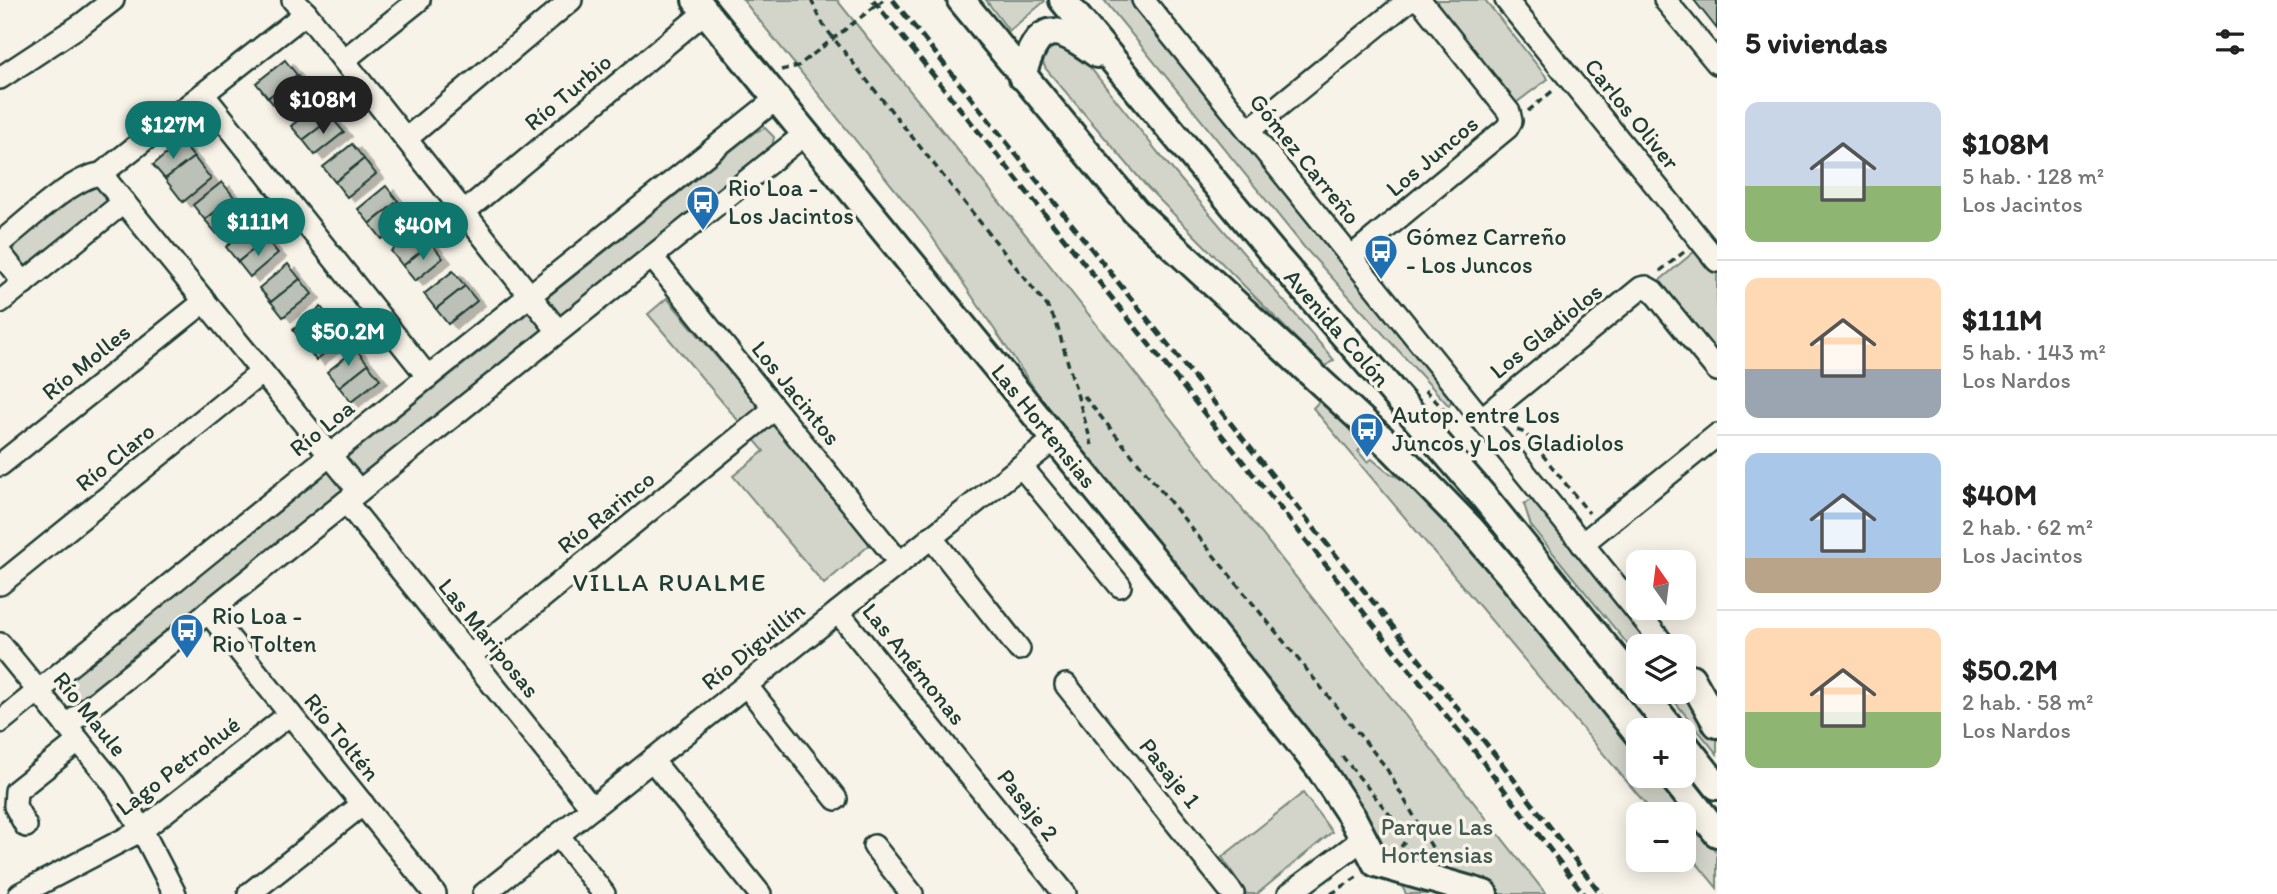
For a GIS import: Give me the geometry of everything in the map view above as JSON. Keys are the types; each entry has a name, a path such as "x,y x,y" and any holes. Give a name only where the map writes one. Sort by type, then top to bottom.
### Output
{"main road":[{"path":"961,0 1135,211 1338,397 1432,488 1512,577 1626,719"},
{"name":"Avenida Colón","path":"1063,0 1278,259 1478,489 1626,672"},
{"name":"Las Hortensias","path":"700,6 1210,629 1319,767 1340,797 1376,863"},
{"path":"1022,76 1030,53 1041,37 1049,33 1062,33 1074,38 1127,78"},
{"path":"1696,688 1717,724"},
{"name":"Avenida Colón","path":"1652,704 1663,718"},
{"path":"1696,759 1717,786"},
{"path":"1681,788 1717,833"},
{"path":"1376,863 1484,894"}],"street":[{"path":"0,78 82,24 113,0"},
{"path":"344,60 419,0"},
{"path":"406,139 572,0"},
{"name":"Gómez Carreño","path":"1143,0 1655,634"},
{"path":"1248,131 1409,0"},
{"path":"1417,0 1509,112 1511,121"},
{"name":"Carlos Oliver","path":"1506,0 1717,261"},
{"path":"1665,0 1717,63"},
{"path":"0,243 76,183 92,175 101,174 203,94 299,6 558,331"},
{"name":"Río Turbio","path":"464,212 700,6"},
{"path":"203,94 428,377"},
{"name":"Río Loa","path":"0,722 776,99"},
{"name":"Los Juncos","path":"1351,257 1507,128 1511,121"},
{"path":"26,826 15,806 16,791 72,733 208,612 805,134"},
{"name":"Las Mariposas","path":"101,174 330,455 352,496 470,656 592,808"},
{"path":"0,302 124,202"},
{"path":"0,253 24,283"},
{"name":"Los Jacintos","path":"652,257 900,563"},
{"path":"1646,287 1653,291 1717,370"},
{"name":"Los Gladiolos","path":"1481,419 1637,290 1646,287"},
{"name":"Río Molles","path":"0,465 205,301"},
{"name":"Río Claro","path":"0,584 262,372"},
{"name":"Río Rarinco","path":"470,656 774,408"},
{"path":"1582,544 1717,435"},
{"name":"Río Diguillín","path":"484,894 1055,439"},
{"path":"1021,466 1120,586"},
{"path":"931,537 1019,649"},
{"name":"Río Toltén","path":"208,612 435,894"},
{"name":"Las Anémonas","path":"838,612 950,749"},
{"name":"Río Maule","path":"0,644 114,784 142,830 175,894"},
{"path":"1696,684 1717,710"},
{"path":"746,685 836,799"},
{"name":"Pasaje 1","path":"1066,685 1233,894"},
{"name":"Lago Petrohué","path":"20,894 142,830 290,714"},
{"name":"Pasaje 2","path":"950,749 1065,894"},
{"path":"652,760 759,893"},
{"path":"249,894 363,804"},
{"path":"558,835 604,894"},
{"path":"1289,894 1363,839"},
{"path":"874,846 912,894"}],"path":[{"path":"811,0 834,40 1053,315 1091,443 1096,451"},
{"path":"759,78 768,73 798,66 883,0"},
{"path":"1511,121 1524,114 1569,77"},
{"path":"1646,287 1658,273 1700,240"},
{"path":"1084,396 1385,766 1440,861 1443,881"},
{"path":"1331,894 1404,845 1405,836 1337,751"}],"green space":[{"name":"Parque Las Hortensias","path":"743,0 837,0 1546,894 1406,894 1348,784 1063,431 926,228"},
{"path":"986,0 1044,0 1045,1 1009,31"},
{"path":"1104,0 1130,0 1452,399 1449,406 1304,247"},
{"path":"1430,0 1485,0 1548,79 1513,105"},
{"path":"1065,44 1077,51 1160,155 1334,360 1324,367 1147,187 1046,69 1042,61 1044,52 1053,46"},
{"path":"765,128 774,137 772,147 88,696 74,699 66,694 66,685 70,678 755,132"},
{"path":"83,187 98,187 109,203 27,270 12,252 11,245"},
{"path":"1700,247 1717,268 1717,363 1653,286"},
{"path":"667,298 873,542 824,584 733,476 764,451 648,314"},
{"path":"1322,398 1342,419 1362,447 1358,451 1367,462 1372,459 1386,471 1416,487 1520,606 1626,739 1626,781 1313,408"},
{"path":"1534,498 1626,611 1626,620 1633,620 1644,634 1626,634 1626,642 1531,526 1524,504"},
{"path":"1696,702 1717,739 1717,754 1696,728 1696,718 1688,718 1677,704"},
{"path":"1632,788 1665,788 1676,802 1644,802"},
{"path":"1303,793 1332,832 1257,894 1247,894 1222,857"},
{"path":"1696,827 1717,853 1717,888 1696,863"}],"building":[{"path":"1694,0 1717,0 1717,29"},
{"path":"285,60 297,75 268,98 256,83"},
{"path":"297,75 309,90 281,113 268,98"},
{"path":"320,103 332,118 303,140 291,126"},
{"path":"332,118 344,132 315,155 303,140"},
{"path":"181,142 194,157 165,179 153,165"},
{"path":"352,144 364,159 335,182 323,167"},
{"path":"194,157 211,179 183,202 165,179"},
{"path":"364,159 376,174 347,197 335,182"},
{"path":"222,182 234,197 205,220 193,205"},
{"path":"386,186 398,201 370,224 358,209"},
{"path":"234,197 246,212 217,234 205,220"},
{"path":"398,201 410,216 382,239 370,224"},
{"path":"254,224 266,239 238,262 226,247"},
{"path":"419,228 431,243 403,266 391,251"},
{"path":"266,239 278,253 250,277 238,262"},
{"path":"431,243 443,258 415,281 403,266"},
{"path":"288,264 300,279 271,302 259,288"},
{"path":"453,271 465,286 436,309 424,294"},
{"path":"300,279 312,294 283,317 271,302"},
{"path":"465,286 477,301 448,324 436,309"},
{"path":"321,307 333,322 305,345 293,330"},
{"path":"333,322 345,337 316,360 305,345"},
{"path":"356,349 368,364 339,387 327,372"},
{"path":"368,364 380,379 351,402 339,387"}],"railway":[{"path":"873,0 1470,745 1584,894"},
{"path":"893,0 1496,756 1601,894"}],"place":[{"name":"Rio Loa - Los Jacintos","path":"703,232"},
{"name":"Gómez Carreño - Los Juncos","path":"1381,281"},
{"name":"Autop. entre Los Juncos y Los Gladiolos","path":"1367,459"},
{"name":"Rio Loa - Rio Tolten","path":"187,660"}],"district":[{"name":"VILLA RUALME","path":"670,582"}]}
